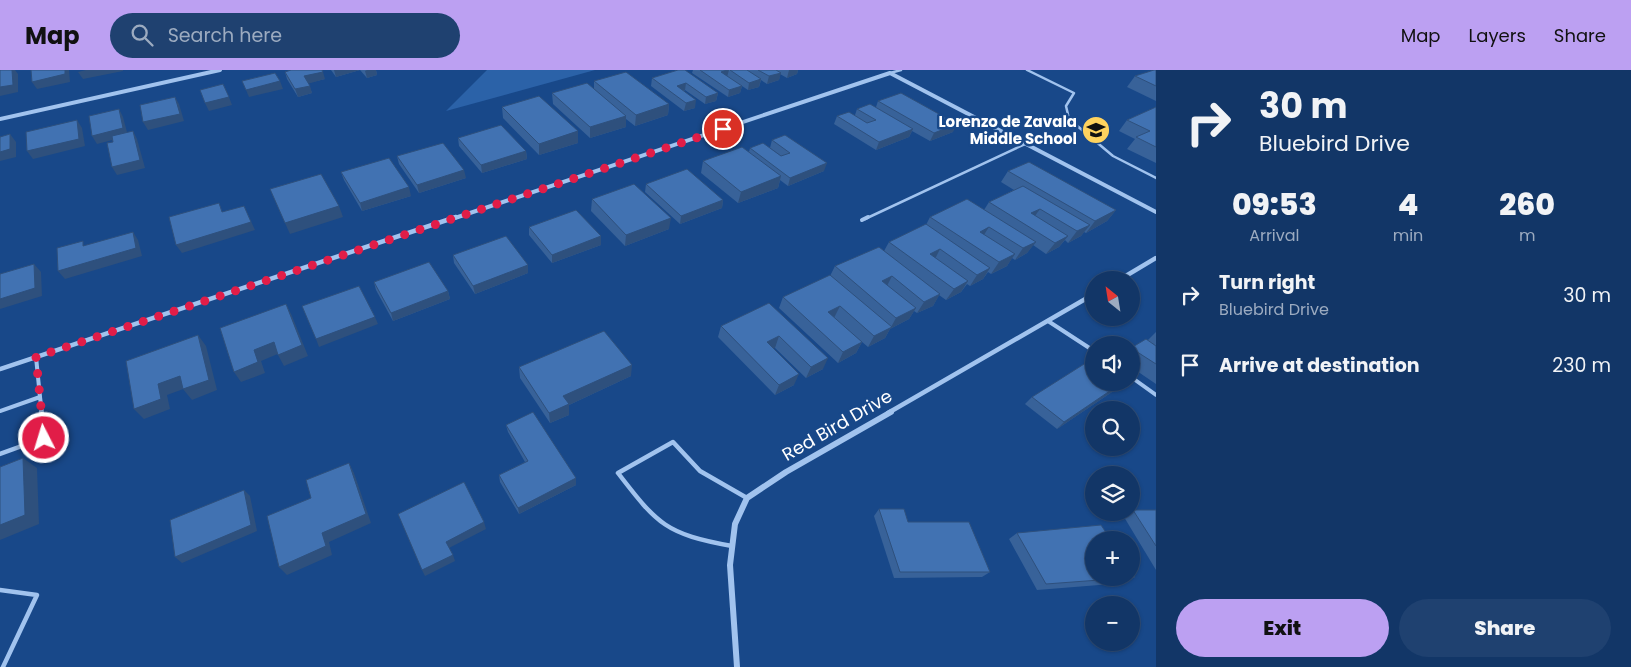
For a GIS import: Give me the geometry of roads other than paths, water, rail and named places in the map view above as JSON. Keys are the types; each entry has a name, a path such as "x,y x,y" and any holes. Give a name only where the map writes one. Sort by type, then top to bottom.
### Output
{"street":[{"path":"0,119 220,70"},
{"path":"0,369 890,73 1156,212"},
{"path":"1134,271 1156,258"},
{"name":"Red Bird Drive","path":"747,498 786,472 1085,299"},
{"path":"737,667 730,565 735,524 747,498"}],"lane":[{"path":"890,73 901,70"},
{"path":"1027,70 1074,93 1066,106 1069,120 1113,156 1156,178"},
{"path":"862,220 1026,144"},
{"path":"1048,321 1085,345"},
{"path":"0,454 44,438 36,357"},
{"path":"1140,383 1156,395"},
{"path":"0,411 40,397"},
{"path":"732,546 691,538 664,526 642,504 618,473 673,442 700,471 747,498"},
{"path":"0,590 37,595 3,667"}],"place":[{"name":"Lorenzo de Zavala Middle School","path":"1096,130"}]}
